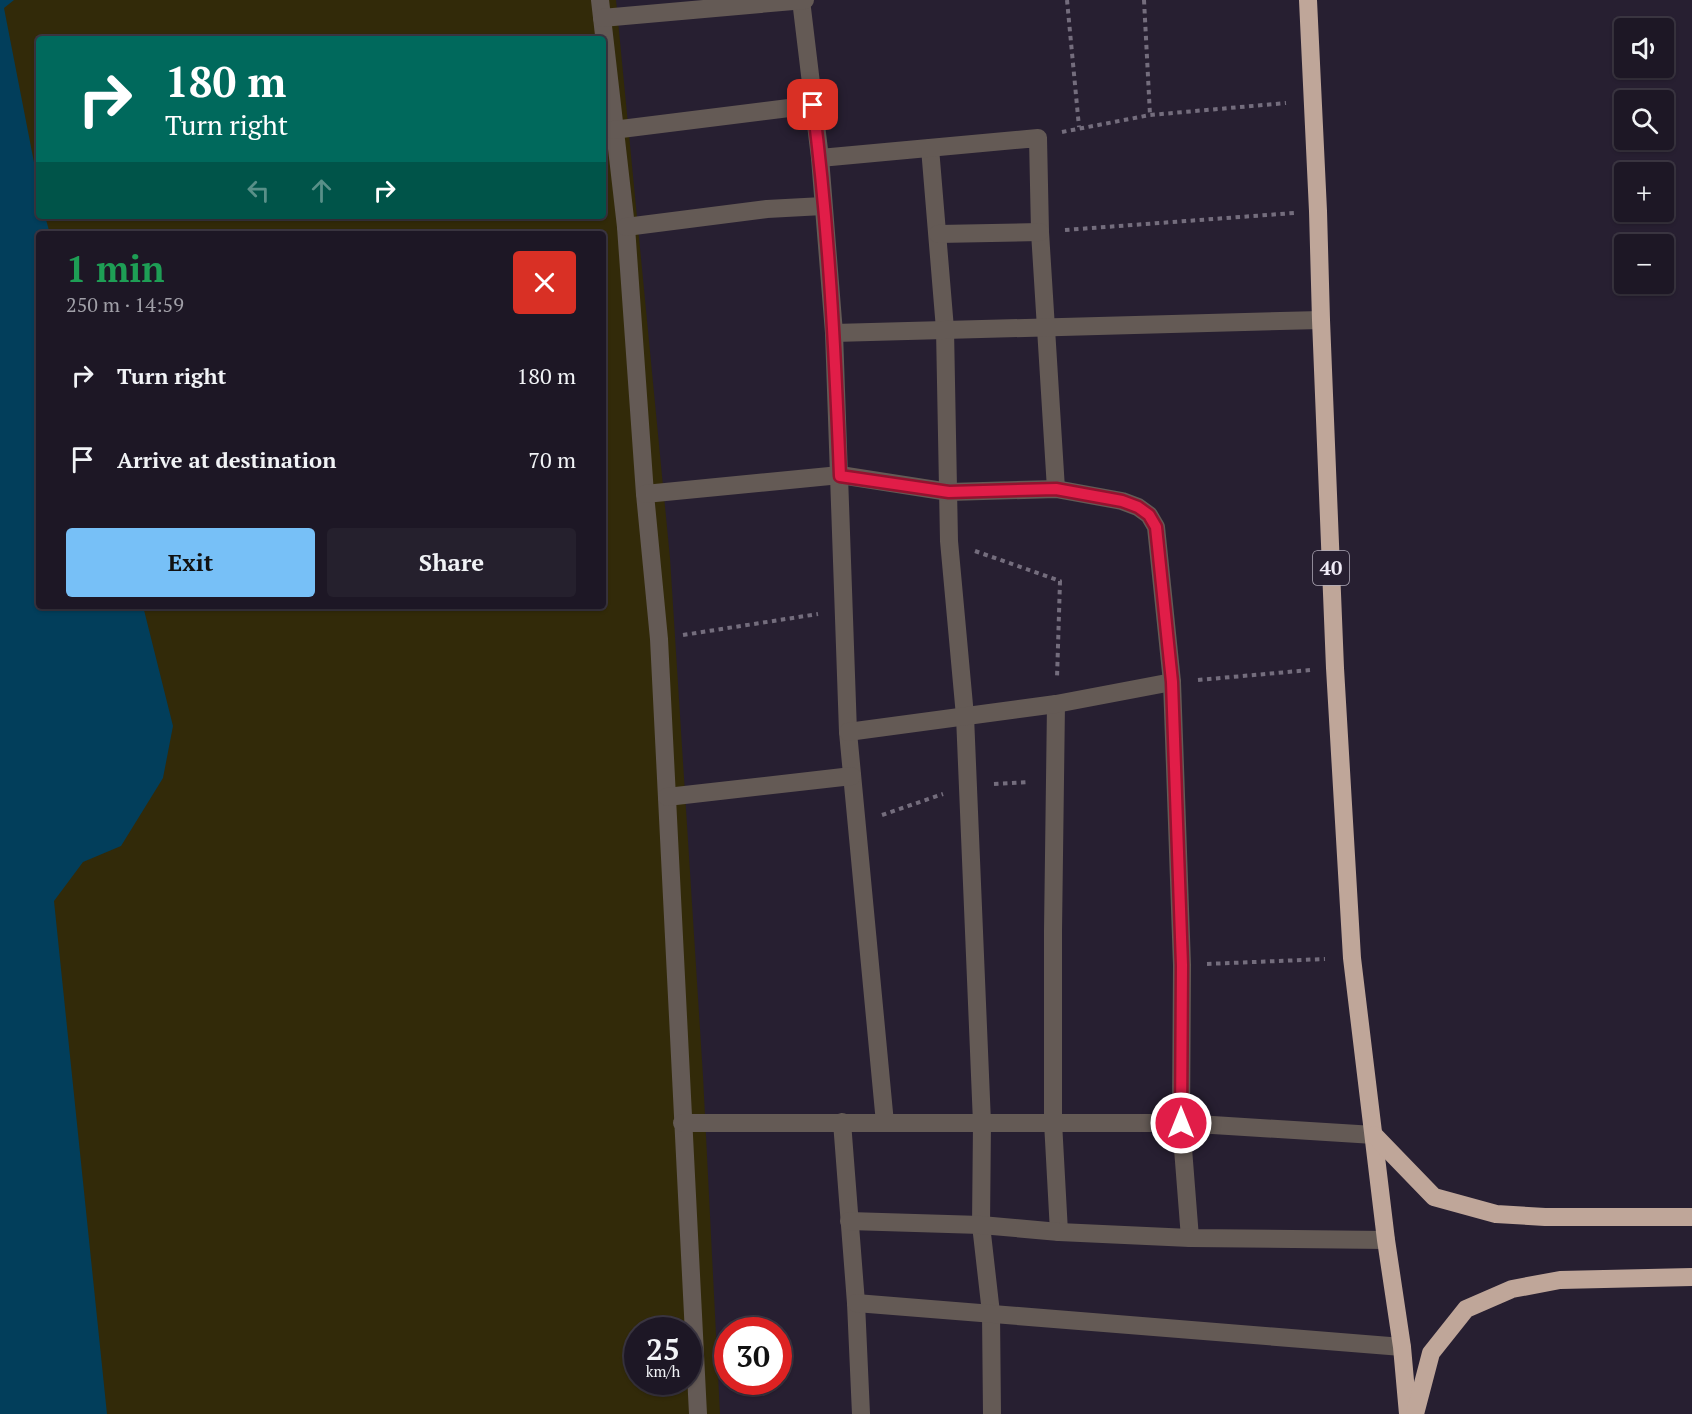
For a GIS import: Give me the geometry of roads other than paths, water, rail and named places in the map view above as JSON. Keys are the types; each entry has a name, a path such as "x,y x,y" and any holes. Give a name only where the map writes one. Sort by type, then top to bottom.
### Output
{"highway":[{"name":"40","path":"1308,0 1314,101 1335,668 1352,958 1374,1135"},
{"path":"1374,1135 1434,1197 1496,1214 1692,1217"},
{"path":"1374,1135 1408,1414"},
{"path":"1416,1414 1431,1353 1466,1309 1512,1289 1560,1280 1692,1277"}],"street":[{"path":"604,36 601,9 803,0 820,158 834,333 848,732 885,1123"},
{"path":"606,56 626,227 645,494 659,639 698,1414"},
{"path":"614,130 813,105"},
{"path":"820,158 1038,138 1040,232 1056,489"},
{"path":"930,148 945,328 949,541 965,716 982,1123 981,1225 991,1313 992,1414"},
{"path":"626,227 767,209 823,206"},
{"path":"938,234 1040,232"},
{"path":"834,333 945,328 1321,320"},
{"path":"645,494 840,476 949,492 1056,489 1122,501 1138,507 1149,515 1156,527 1172,682 1182,965 1181,1123 1190,1238"},
{"path":"848,732 1056,704 1172,682"},
{"path":"1056,704 1053,1122 1059,1232"},
{"path":"667,797 852,776"},
{"path":"842,1122 856,1303 861,1414"},
{"path":"682,1123 1181,1123 1374,1135"},
{"path":"849,1221 981,1225 1059,1232 1190,1238 1386,1240"},
{"path":"856,1303 1401,1347"}],"water":[{"path":"0,0 14,0 4,8 36,173 36,219 46,219 49,231 36,231 36,609 144,609 173,726 163,778 121,846 83,862 54,901 107,1414 0,1414"}]}
